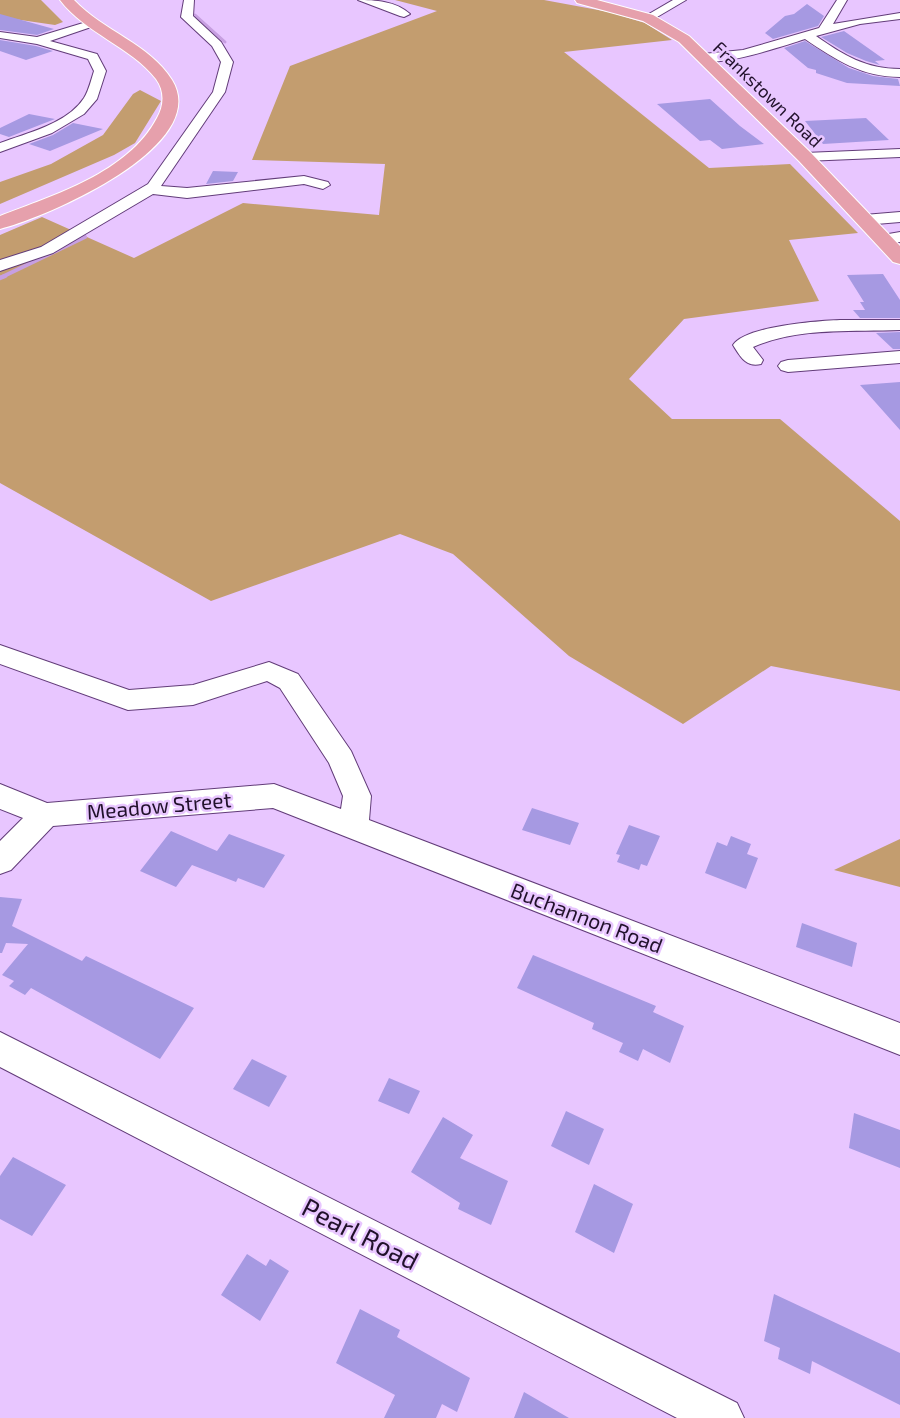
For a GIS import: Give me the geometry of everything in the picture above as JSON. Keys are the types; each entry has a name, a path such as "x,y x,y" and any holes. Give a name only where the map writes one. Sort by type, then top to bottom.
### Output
{"main road":[{"path":"0,223 70,193 125,164 154,138 164,123 171,99 164,78 67,0"},
{"name":"Frankstown Road","path":"582,0 648,18 684,39 805,157 900,258"}],"street":[{"path":"0,266 47,250 152,189 160,180 219,92 227,62 217,44 187,17 189,0"},
{"path":"363,0 393,8 404,14"},
{"path":"648,18 681,0"},
{"path":"824,28 842,0"},
{"path":"704,58 743,53 824,28 868,18 900,16"},
{"path":"38,41 93,23"},
{"path":"806,34 861,69 885,74 900,73"},
{"path":"0,35 38,41 93,57 100,71 89,100 72,116 49,129 0,148"},
{"path":"805,157 900,153"},
{"path":"152,189 187,193 304,180 323,185"},
{"path":"864,220 900,217"},
{"path":"882,239 900,237"},
{"path":"754,360 742,345 780,332 900,325"},
{"path":"788,366 900,357"},
{"path":"0,654 128,700 193,695 269,671 289,681 341,759 357,796 354,826"},
{"path":"0,796 45,815 0,861"},
{"name":"Buchannon Road","path":"274,796 900,1039"},
{"name":"Meadow Street","path":"45,815 274,796"},
{"name":"Pearl Road","path":"0,1049 722,1418"}],"shaded area":[{"path":"0,0 41,0 63,22 55,25 0,17"},
{"path":"395,0 544,0 609,12 645,23 672,40 564,52 709,168 790,164 858,233 789,240 819,301 684,319 629,379 672,419 780,419 900,521 900,691 771,666 683,724 569,656 453,554 400,534 211,601 0,483 0,235 42,217 134,258 243,203 379,215 385,164 252,160 290,66 437,11"},
{"path":"140,90 161,101 135,143 114,155 0,204 0,182 51,164 103,135 133,94"},
{"path":"900,839 900,887 834,870"}],"building":[{"path":"807,4 824,16 818,26 773,39 765,33 785,16 794,14"},
{"path":"0,14 54,29 37,35 0,30"},
{"path":"844,31 885,60 875,61 880,65 866,61 847,53 821,37"},
{"path":"0,40 53,51 26,60 0,51"},
{"path":"805,41 849,68 873,76 898,79 900,86 847,83 816,73 816,70 808,68 784,48"},
{"path":"710,99 764,144 722,149 710,140 700,141 657,104"},
{"path":"29,114 55,119 9,137 0,134 0,128"},
{"path":"866,118 889,140 823,144 805,121"},
{"path":"73,123 103,129 50,151 29,144 53,135"},
{"path":"213,171 238,172 233,181 206,184"},
{"path":"883,274 900,300 900,318 860,318 853,310 865,310 860,302 864,302 847,275"},
{"path":"900,332 900,349 893,349 876,333"},
{"path":"900,382 900,430 860,385"},
{"path":"532,808 579,823 570,845 522,830"},
{"path":"629,825 660,836 647,866 641,864 639,870 617,862 620,855 616,854"},
{"path":"171,831 217,851 229,834 285,855 264,888 238,878 236,882 192,865 176,887 140,871"},
{"path":"731,836 751,844 747,854 758,858 746,889 705,873 717,842 727,846"},
{"path":"0,897 22,899 12,926 82,961 86,956 194,1008 160,1059 31,988 25,995 9,986 14,981 2,975 28,944 6,943 0,953"},
{"path":"802,923 857,943 852,967 796,947"},
{"path":"533,955 656,1006 653,1012 684,1026 670,1063 643,1049 638,1061 619,1052 623,1043 592,1029 594,1023 517,988"},
{"path":"252,1059 287,1076 269,1107 233,1089"},
{"path":"389,1078 420,1091 409,1114 378,1101"},
{"path":"566,1111 604,1129 589,1165 551,1146"},
{"path":"854,1113 900,1130 900,1168 849,1148"},
{"path":"443,1117 473,1135 460,1158 508,1181 491,1225 458,1209 460,1203 411,1172"},
{"path":"13,1157 66,1185 32,1236 0,1219 0,1176"},
{"path":"594,1184 633,1204 614,1253 575,1232"},
{"path":"247,1254 266,1266 270,1259 289,1271 260,1321 221,1295"},
{"path":"774,1294 900,1353 900,1405 812,1361 810,1374 778,1359 780,1348 764,1341"},
{"path":"360,1309 400,1330 397,1337 470,1378 457,1412 442,1404 436,1418 384,1418 395,1395 336,1363"},
{"path":"524,1392 569,1418 514,1418"}],"waterway":[{"path":"195,15 225,42"},
{"path":"2,277 85,237"},
{"path":"0,278 5,276"}]}
